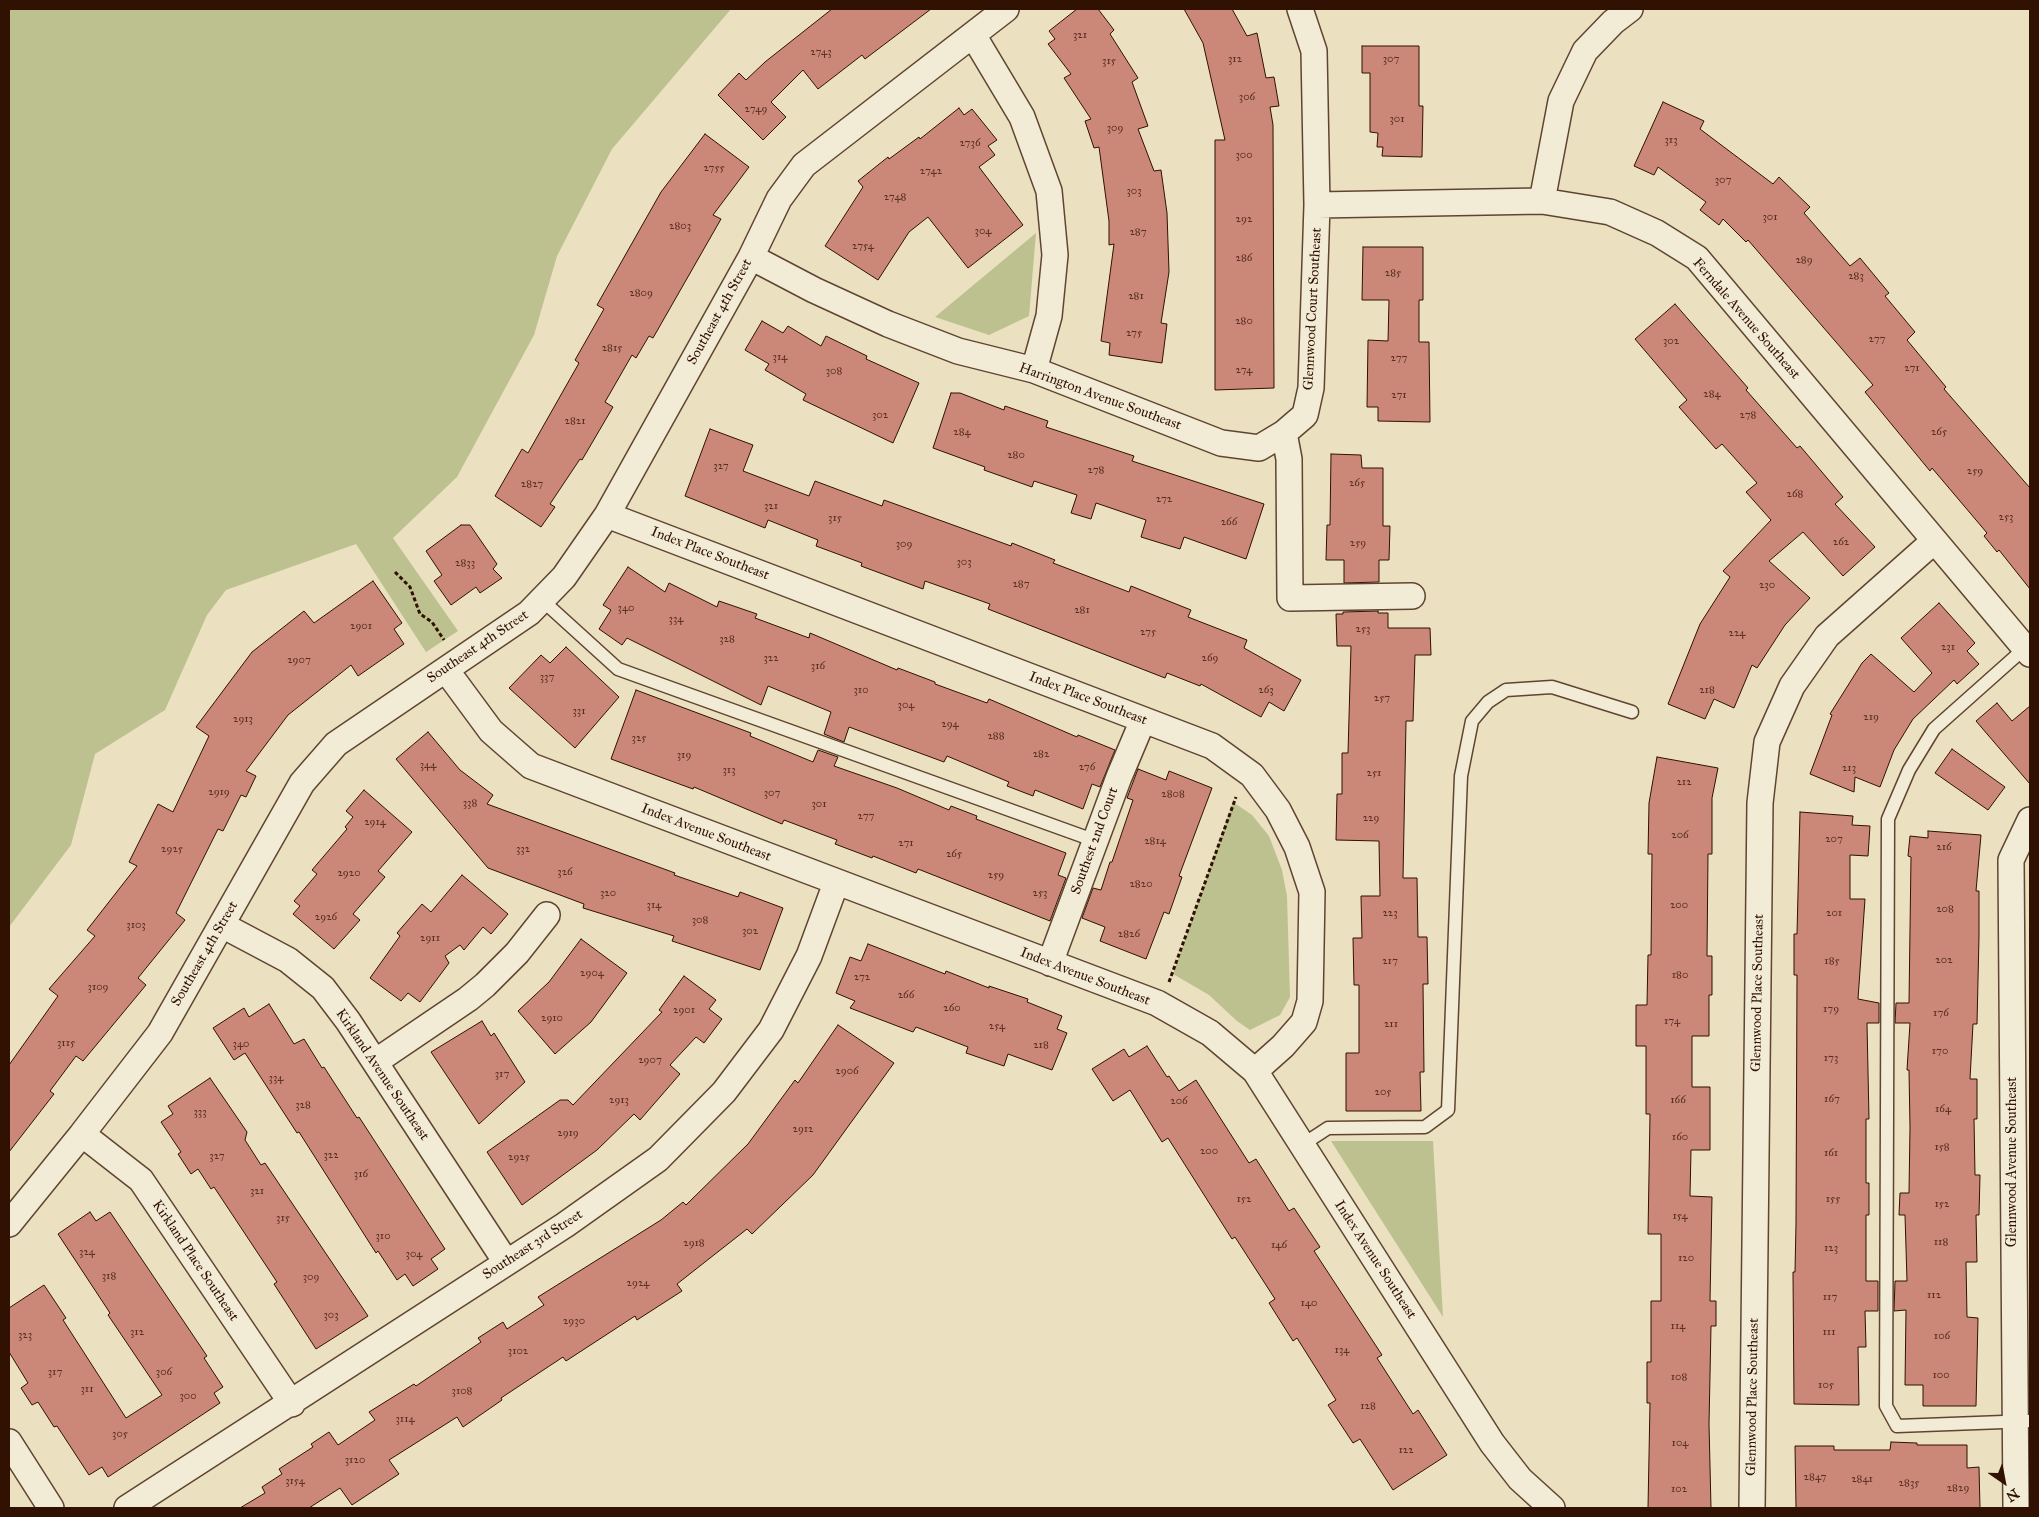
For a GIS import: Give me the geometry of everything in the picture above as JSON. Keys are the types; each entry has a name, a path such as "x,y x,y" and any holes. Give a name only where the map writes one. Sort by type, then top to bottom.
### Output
{"street":[{"name":"Southeast 4th Street","path":"9,1224 160,1033 302,782 336,744 529,613 564,577 607,515 751,257 779,199 804,165 1006,9"},
{"name":"Glennwood Court Southeast","path":"1284,433 1305,415 1311,388 1317,205 1314,51 1300,9"},
{"path":"1542,201 1561,101 1585,51 1613,22 1630,9"},
{"path":"973,35 1022,117 1049,191 1055,255 1049,316 1034,370"},
{"name":"Ferndale Avenue Southeast","path":"1317,205 1542,201 1610,212 1657,233 1697,258 2028,651"},
{"name":"Harrington Avenue Southeast","path":"751,257 814,290 888,324 958,351 1034,370 1221,443 1259,448 1284,433"},
{"path":"1284,433 1289,459 1290,598 1412,596"},
{"name":"Index Place Southeast","path":"607,515 1212,746 1246,771 1278,810 1297,846 1312,892 1310,1001 1304,1022 1283,1046 1255,1072"},
{"name":"Glennwood Place Southeast","path":"1752,1508 1760,803 1768,742 1792,686 1827,636 1934,541"},
{"name":"Index Avenue Southeast","path":"451,666 490,731 531,766 1160,1006 1210,1034 1255,1072 1492,1443 1520,1480 1550,1507"},
{"name":"Southest 2nd Court","path":"1050,963 1143,720"},
{"name":"Glennwood Avenue Southeast","path":"2016,1508 2023,1421 2011,860 2030,820"},
{"name":"Southeast 3rd Street","path":"127,1508 292,1404 506,1262 565,1226 658,1159 724,1092 771,1030 809,956 836,883"},
{"path":"375,1062 479,990 518,953 547,916"},
{"name":"Kirkland Avenue Southeast","path":"222,925 288,960 323,988 348,1021 506,1262"},
{"name":"Kirkland Place Southeast","path":"82,1134 141,1180 292,1404"},
{"path":"9,1442 51,1508"}],"lane":[{"path":"542,600 618,669 1096,840"},
{"path":"2023,1421 1897,1426 1886,1406 1888,819 1910,770 1934,729 2028,651"},
{"path":"1302,1144 1328,1128 1425,1127 1448,1110 1461,776 1472,721 1488,702 1506,690 1552,687 1632,712"}],"path":[{"path":"395,572 410,587 416,609 437,627 451,666"},
{"path":"1160,1006 1246,771"}],"green space":[{"path":"9,9 731,9 612,149 557,256 534,335 457,477 393,538 458,631 426,652 356,544 226,590 207,615 165,710 95,754 71,845 9,927"},
{"path":"1036,233 1029,316 989,335 935,317"},
{"path":"1233,802 1252,815 1269,836 1282,870 1287,896 1290,997 1280,1015 1250,1030 1237,1021 1209,995 1173,974"},
{"path":"1331,1141 1433,1141 1443,1317"}],"building":[{"path":"832,9 931,9 865,59 862,55 818,89 803,70 771,102 786,117 763,140 718,95 739,73 746,80 765,62"},
{"path":"1077,9 1098,9 1114,30 1110,34 1138,78 1132,82 1148,126 1138,129 1154,171 1161,170 1167,213 1169,272 1161,323 1167,324 1162,363 1109,355 1110,343 1101,341 1114,244 1109,245 1109,221 1099,147 1094,148 1085,121 1091,119 1064,78 1071,74 1048,44 1055,39 1049,31"},
{"path":"1184,9 1232,9 1247,36 1257,33 1266,78 1274,77 1279,106 1270,107 1273,125 1274,388 1215,390 1215,140 1225,140 1203,43"},
{"path":"1362,46 1419,46 1419,106 1423,106 1422,157 1382,156 1383,147 1377,147 1378,133 1370,132 1370,73 1362,73"},
{"path":"1663,102 1704,121 1700,129 1773,184 1779,177 1810,207 1804,213 1850,266 1860,258 1889,293 1885,296 1915,332 1907,340 1946,387 1944,389 2030,488 2030,589 1999,550 1997,552 1984,536 1987,533 1932,468 1930,471 1865,392 1873,385 1748,240 1746,242 1723,219 1719,225 1700,210 1706,202 1658,167 1654,175 1634,166"},
{"path":"959,108 964,115 972,109 997,140 988,146 995,155 979,167 1023,225 968,268 928,217 909,232 878,280 825,246 863,187 858,181 888,157 889,159 919,137 920,139"},
{"path":"705,134 749,167 713,215 721,219 653,338 649,336 636,358 632,355 605,402 613,407 582,460 580,459 550,504 555,507 541,527 495,496 522,449 528,453 579,363 575,360 604,309 597,305 661,192"},
{"path":"1363,247 1423,247 1423,300 1419,300 1419,342 1429,342 1430,422 1378,421 1378,407 1367,407 1368,340 1388,341 1389,300 1362,300"},
{"path":"1675,304 1748,388 1746,390 1797,448 1800,446 1843,497 1835,504 1875,547 1843,576 1803,532 1769,561 1810,598 1785,625 1757,668 1752,665 1734,708 1714,699 1705,719 1668,704 1700,624 1730,577 1723,571 1771,520 1746,492 1757,483 1722,444 1716,449 1679,407 1687,400 1635,339"},
{"path":"762,321 783,333 788,326 821,346 826,336 867,356 866,359 919,383 893,443 803,400 806,394 765,370 769,364 745,350"},
{"path":"951,393 960,393 1004,410 1005,406 1048,421 1046,427 1134,456 1132,461 1264,504 1246,559 1184,537 1180,549 1141,537 1146,520 1096,503 1091,519 1071,513 1077,495 1034,481 1032,487 984,470 985,467 933,448"},
{"path":"710,429 753,445 743,471 809,496 815,481 882,506 884,500 1011,546 1012,543 1055,560 1053,563 1129,592 1131,586 1191,610 1188,617 1247,640 1244,648 1301,680 1284,711 1269,702 1261,717 1201,684 1200,686 1167,673 1165,678 988,609 990,604 925,581 923,589 861,566 862,563 816,546 818,540 768,520 765,528 685,496"},
{"path":"1331,454 1361,455 1362,468 1383,468 1383,526 1390,526 1389,560 1379,560 1379,582 1344,583 1344,560 1326,560 1327,525 1330,525"},
{"path":"461,525 470,525 497,564 493,569 502,578 480,593 476,587 451,605 434,581 442,575 426,551"},
{"path":"628,567 665,592 669,583 717,607 719,601 757,614 755,618 809,638 810,633 897,670 898,668 987,703 989,699 1077,737 1078,735 1115,750 1100,787 1092,784 1083,809 1035,790 1033,796 1007,786 1009,782 947,756 944,762 849,727 844,742 824,734 831,712 768,686 761,705 627,638 622,645 599,629 611,610 603,605"},
{"path":"373,581 402,623 394,629 404,644 358,676 351,665 288,715 246,771 256,776 246,797 241,795 223,831 218,829 176,913 185,920 138,978 146,985 83,1061 76,1056 50,1091 54,1094 9,1152 9,1065 58,996 49,989 95,936 87,930 137,866 129,862 158,804 173,812 209,736 196,727 252,652 304,611 314,623"},
{"path":"1939,603 1975,643 1967,651 1979,664 1957,684 1954,680 1913,719 1894,750 1880,787 1855,777 1854,792 1810,774 1832,715 1830,714 1862,663 1871,654 1914,692 1932,673 1901,638"},
{"path":"1378,611 1378,613 1388,613 1388,628 1430,628 1431,655 1415,655 1413,721 1406,721 1403,878 1417,878 1418,937 1427,937 1428,984 1423,984 1424,1072 1420,1072 1421,1111 1346,1111 1346,1053 1359,1053 1359,985 1354,985 1353,938 1362,938 1361,896 1380,896 1379,841 1336,840 1337,794 1342,794 1342,753 1348,753 1351,646 1337,646 1336,614"},
{"path":"566,647 619,697 575,748 509,688 541,655 550,663"},
{"path":"636,690 751,733 750,736 813,762 818,750 838,757 834,766 897,788 949,810 951,806 977,816 976,819 1066,853 1058,875 1066,878 1050,921 918,869 916,873 873,856 872,858 835,844 837,840 784,820 782,824 694,787 693,789 611,759"},
{"path":"1997,703 2012,721 2030,706 2030,784 1976,721"},
{"path":"428,732 460,770 493,795 487,804 675,873 674,875 738,897 740,892 783,908 760,970 672,941 674,936 583,908 584,904 488,868 396,759"},
{"path":"1952,749 2005,787 1988,810 1935,773"},
{"path":"1657,757 1718,768 1712,798 1712,854 1708,854 1707,956 1712,956 1712,995 1709,995 1709,1036 1692,1036 1692,1087 1710,1087 1710,1150 1691,1150 1690,1196 1712,1197 1710,1301 1716,1301 1716,1326 1711,1326 1709,1424 1711,1508 1648,1508 1650,1403 1647,1403 1647,1362 1651,1362 1651,1301 1661,1301 1661,1234 1648,1234 1650,1114 1646,1114 1646,1046 1636,1046 1636,1005 1647,1005 1648,955 1651,955 1652,854 1648,854 1649,803"},
{"path":"1138,769 1166,780 1169,771 1212,788 1179,876 1182,877 1169,914 1164,912 1146,959 1100,941 1105,927 1082,918 1093,888 1101,890 1110,862 1112,862 1133,800 1127,798"},
{"path":"364,790 412,832 378,871 385,877 353,914 360,920 334,949 293,914 300,906 294,901 317,874 312,870 347,829 345,827 353,817 346,811"},
{"path":"1800,812 1853,816 1852,825 1870,826 1868,856 1850,855 1850,899 1865,899 1858,999 1879,1003 1879,1023 1867,1023 1869,1119 1866,1119 1866,1183 1869,1183 1869,1215 1866,1215 1866,1281 1878,1281 1878,1311 1865,1311 1866,1347 1858,1347 1859,1405 1794,1404 1793,1272 1795,1272 1796,1223 1797,975 1794,975 1794,934 1797,934"},
{"path":"1928,831 1981,835 1976,891 1979,891 1977,1024 1973,1024 1970,1079 1977,1079 1977,1119 1974,1119 1975,1175 1980,1175 1979,1215 1976,1215 1977,1262 1966,1262 1967,1317 1978,1318 1976,1406 1923,1406 1923,1385 1905,1385 1906,1310 1894,1311 1895,1281 1907,1281 1905,1215 1899,1215 1900,1193 1909,1193 1910,1127 1909,1070 1907,1070 1910,1023 1895,1023 1896,1003 1909,1003 1911,857 1908,856 1910,836 1928,838"},
{"path":"462,875 508,914 491,934 483,927 464,950 460,945 445,956 449,963 420,1002 408,993 401,1001 370,978 400,936 397,933 422,904 431,912"},
{"path":"581,939 627,973 591,1022 555,1054 518,1011 549,982"},
{"path":"868,944 945,974 946,971 989,988 989,986 1028,999 1027,1002 1062,1016 1057,1029 1067,1033 1052,1070 1008,1054 1004,1066 966,1053 968,1047 916,1027 913,1032 850,1008 855,1001 836,993 850,957 861,961"},
{"path":"684,976 716,1000 709,1009 722,1019 704,1043 696,1037 670,1065 680,1074 640,1120 634,1114 597,1150 522,1205 487,1152 560,1100 568,1100 573,1105 662,1012 659,1010"},
{"path":"269,1004 294,1044 304,1039 357,1118 359,1117 445,1249 431,1259 438,1269 413,1286 405,1274 397,1280 378,1251 376,1253 299,1132 297,1133 245,1053 234,1060 213,1028 244,1008 249,1017"},
{"path":"482,1021 491,1036 494,1033 525,1082 479,1124 431,1052"},
{"path":"838,1025 894,1063 813,1175 752,1234 747,1229 677,1284 682,1291 637,1320 635,1316 566,1361 563,1357 501,1398 502,1400 463,1427 457,1417 389,1460 399,1474 352,1505 340,1488 309,1508 240,1508 265,1493 262,1487 282,1474 279,1469 313,1447 311,1444 329,1432 338,1445 375,1420 369,1412 414,1384 416,1386 481,1342 478,1338 503,1322 507,1329 544,1305 538,1297 661,1220 683,1202 686,1205 748,1144 795,1080 798,1083"},
{"path":"1147,1046 1167,1077 1169,1076 1179,1091 1196,1080 1249,1163 1256,1159 1289,1211 1294,1208 1320,1247 1314,1251 1382,1355 1377,1358 1413,1414 1418,1410 1447,1455 1393,1490 1360,1439 1353,1443 1328,1405 1336,1400 1297,1338 1293,1341 1269,1303 1275,1299 1235,1237 1232,1239 1168,1138 1162,1142 1130,1090 1113,1101 1092,1069 1124,1049 1129,1057"},
{"path":"210,1078 247,1132 245,1140 261,1165 265,1163 368,1316 316,1349 274,1284 277,1282 214,1187 211,1189 198,1169 191,1174 178,1154 181,1152 161,1122 173,1114 168,1106"},
{"path":"90,1212 96,1221 110,1212 207,1356 204,1358 223,1387 214,1393 220,1403 108,1477 102,1467 89,1475 57,1426 54,1427 38,1402 32,1405 21,1388 28,1383 9,1352 9,1308 44,1285 66,1318 63,1320 126,1418 162,1395 108,1315 110,1313 58,1234"},
{"path":"1891,1442 1917,1443 1917,1445 1967,1445 1967,1468 1979,1467 1980,1508 1796,1508 1795,1446 1834,1446 1834,1450 1890,1450"}]}
